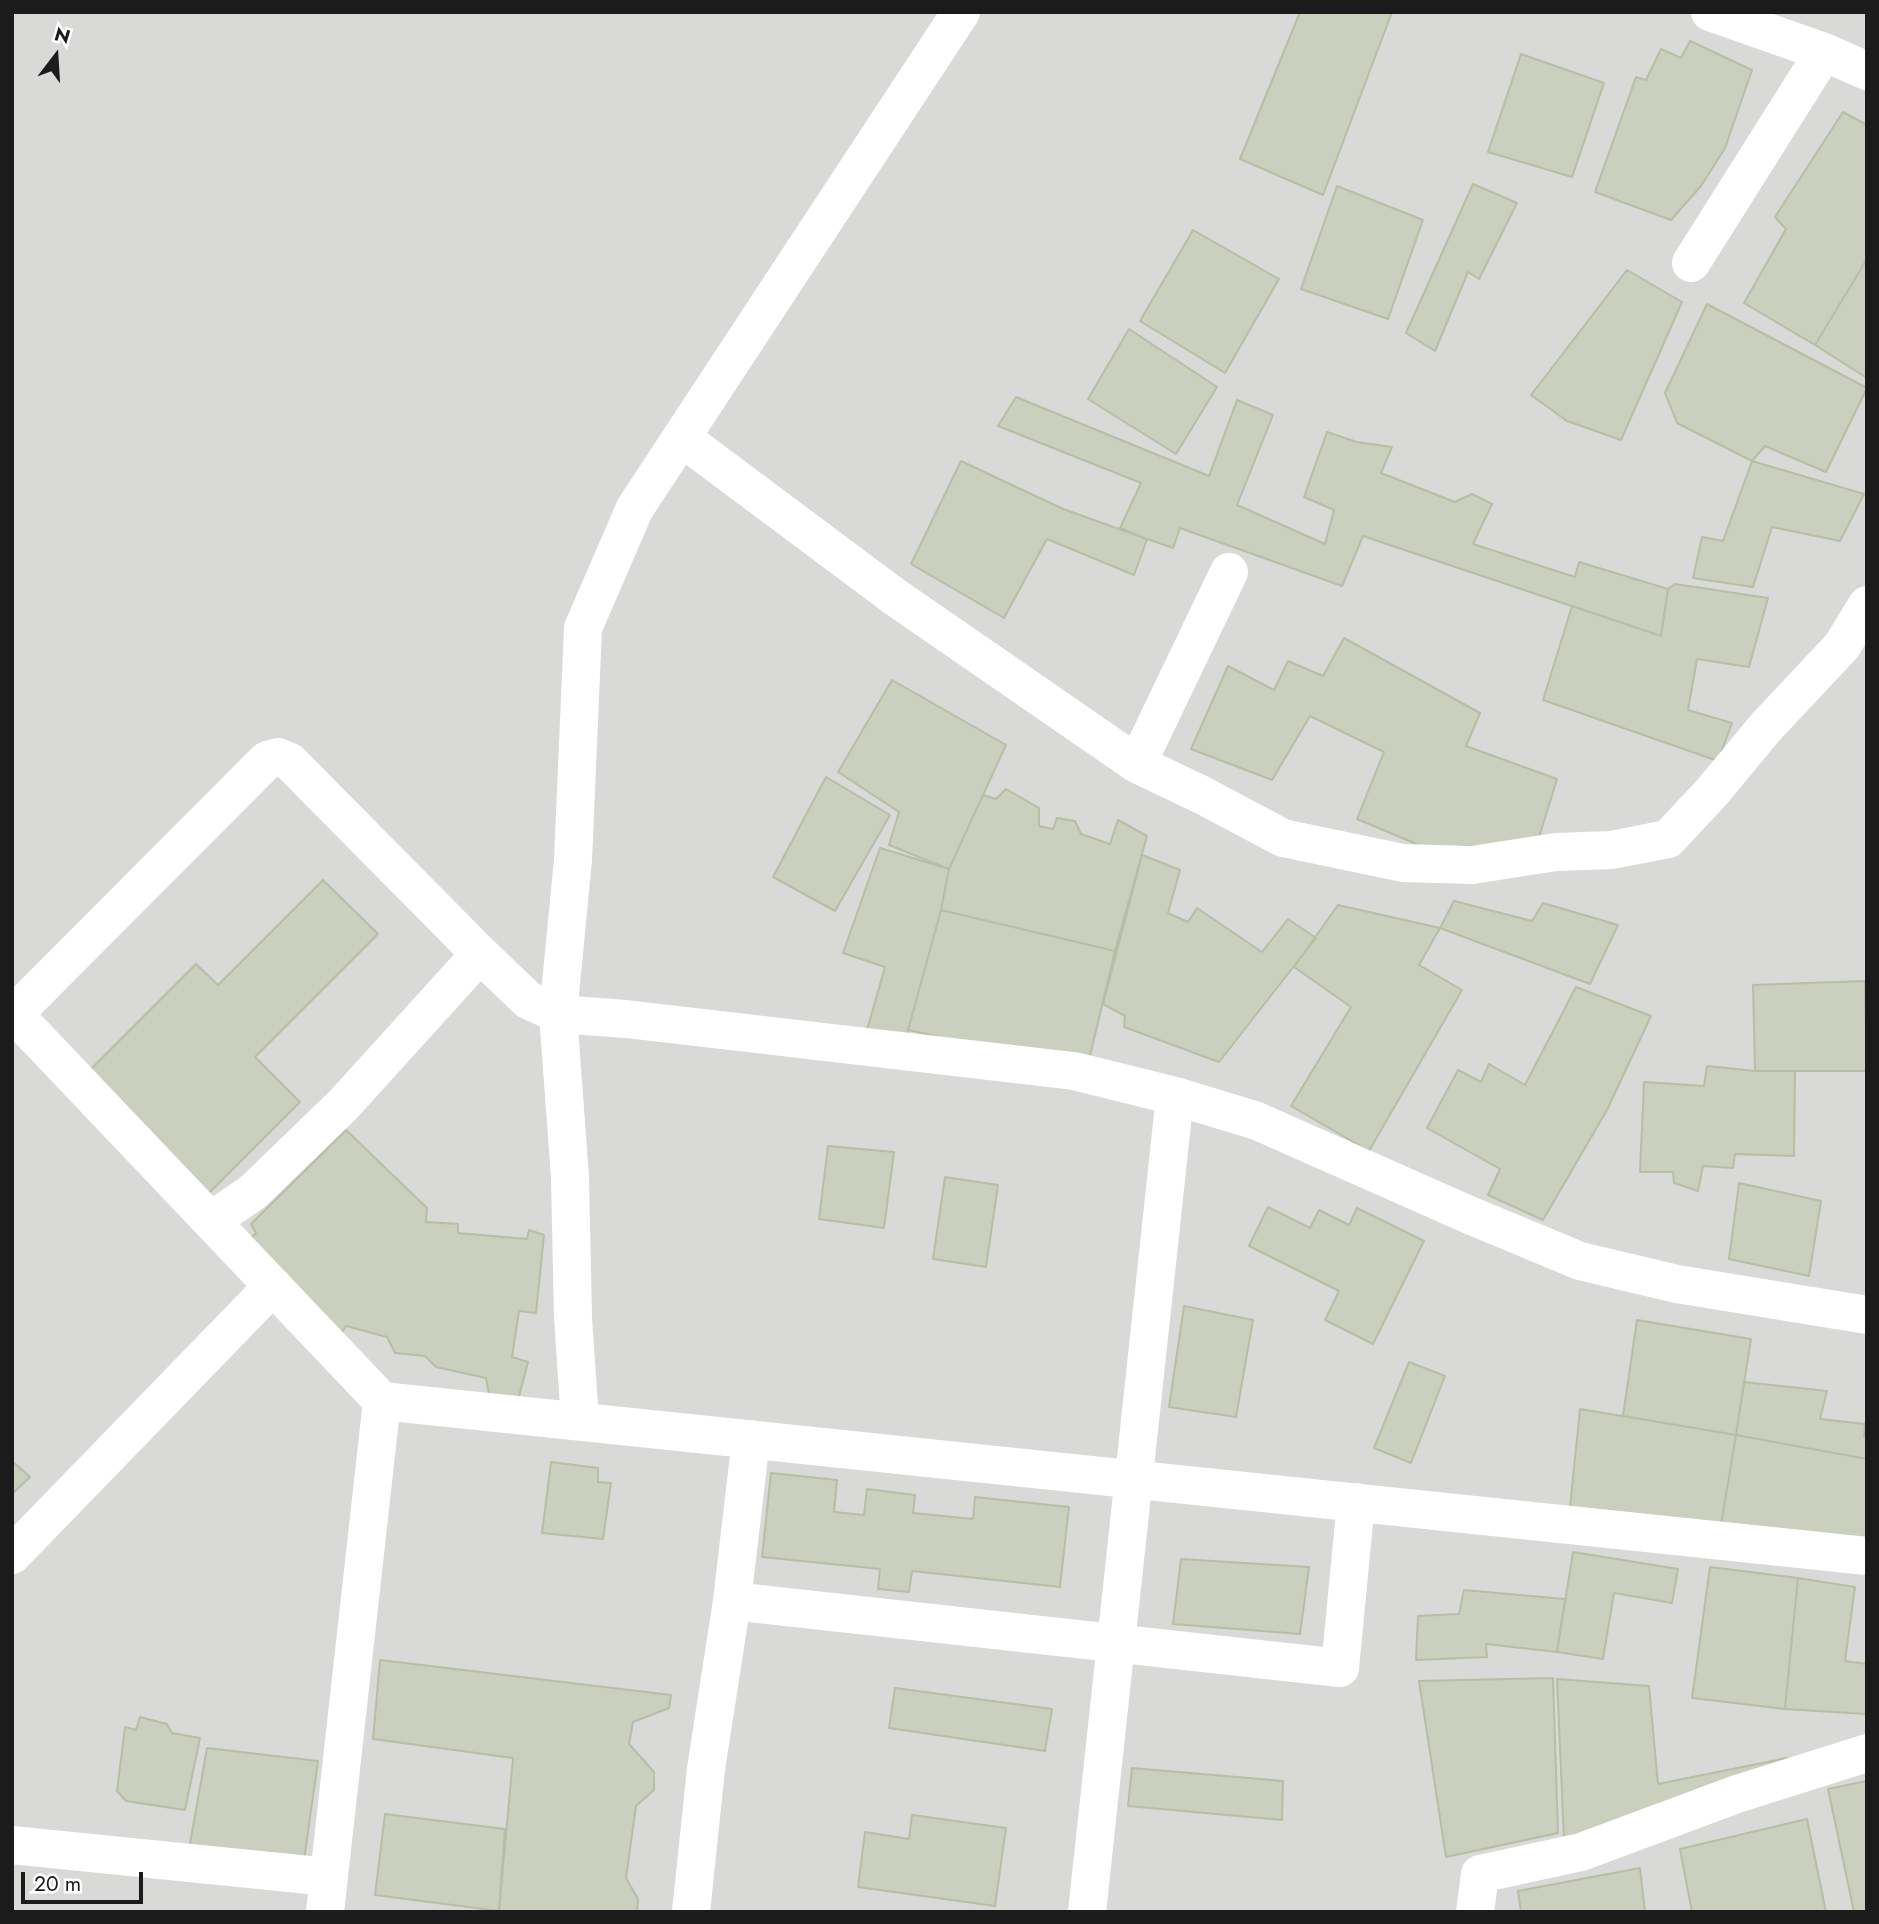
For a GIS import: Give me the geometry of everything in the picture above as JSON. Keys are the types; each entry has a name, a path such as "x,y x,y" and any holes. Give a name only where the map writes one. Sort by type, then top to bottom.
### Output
{"street":[{"path":"580,1421 573,1318 570,1177 558,1014 573,860 583,628 635,508 961,12"},
{"path":"1710,12 1824,52 1867,71"},
{"path":"1691,263 1824,52"},
{"path":"682,438 895,597 1137,764 1283,838 1403,863 1472,864 1556,852 1611,850 1668,839 1712,792 1765,728 1842,646 1867,605"},
{"path":"1137,764 1229,572"},
{"path":"1867,1315 1677,1284 1580,1261 1257,1121 1175,1096 1074,1071 626,1019 558,1014 528,1000 290,762 278,757 267,760 13,1015 382,1401 1867,1556"},
{"path":"211,1221 253,1192 343,1105 480,954"},
{"path":"1087,1912 1175,1096"},
{"path":"12,1555 273,1286"},
{"path":"12,1846 327,1895 382,1401"},
{"path":"691,1912 706,1769 732,1601 751,1439"},
{"path":"732,1601 1340,1668 1356,1502"},
{"path":"1475,1912 1480,1874 1581,1852 1737,1794 1867,1753"}],"shaded area":[{"path":"12,12 1867,12 1867,1912 12,1912"}],"building":[{"path":"1300,12 1392,12 1323,195 1240,159"},
{"path":"1690,41 1752,70 1725,148 1701,186 1671,220 1595,192 1636,77 1646,80 1661,49 1681,58"},
{"path":"1521,54 1604,83 1572,177 1488,152"},
{"path":"1843,112 1867,125 1867,259 1815,345 1744,303 1786,229 1775,217"},
{"path":"1473,184 1517,203 1479,279 1468,272 1435,351 1406,333"},
{"path":"1337,186 1423,220 1388,319 1301,289"},
{"path":"1193,230 1279,279 1225,373 1140,321"},
{"path":"1867,259 1867,378 1815,345"},
{"path":"1627,270 1682,302 1621,440 1567,421 1531,395"},
{"path":"1707,304 1867,388 1826,472 1765,446 1752,461 1677,423 1665,393"},
{"path":"1129,329 1217,387 1176,454 1088,399"},
{"path":"1016,397 1209,476 1237,400 1273,415 1237,505 1325,544 1334,510 1304,497 1327,432 1357,442 1392,447 1381,473 1455,502 1472,494 1492,504 1473,544 1575,577 1579,562 1668,589 1661,636 1363,536 1342,586 1180,528 1173,548 1147,539 1120,528 1141,483 998,426"},
{"path":"961,461 1063,509 1147,539 1134,575 1047,539 1004,618 911,564"},
{"path":"1752,461 1864,494 1840,541 1772,527 1753,587 1693,578 1702,537 1723,541"},
{"path":"1675,584 1768,598 1749,667 1697,659 1688,710 1732,723 1718,761 1543,700 1572,606 1661,636 1668,589"},
{"path":"1344,638 1480,713 1466,746 1557,779 1537,844 1426,848 1357,819 1384,752 1310,716 1272,780 1191,749 1228,666 1274,690 1288,661 1323,676"},
{"path":"892,680 1006,745 949,869 889,845 899,812 838,772"},
{"path":"826,777 890,815 835,911 773,877"},
{"path":"1006,789 1039,808 1039,826 1053,829 1057,818 1075,821 1081,834 1110,844 1118,820 1147,836 1115,951 941,910 949,869 983,795 996,799"},
{"path":"880,848 949,869 941,910 905,1041 867,1030 885,967 843,953"},
{"path":"1142,855 1180,870 1168,913 1188,922 1197,908 1262,952 1288,919 1316,938 1219,1062 1124,1027 1125,1016 1103,1004"},
{"path":"323,880 378,934 255,1057 300,1102 204,1198 82,1078 196,964 218,985"},
{"path":"1454,901 1532,921 1543,903 1618,925 1590,984 1440,928"},
{"path":"1338,905 1440,928 1419,965 1462,990 1369,1151 1291,1106 1351,1007 1294,967"},
{"path":"941,910 1115,951 1089,1060 985,1047 908,1030"},
{"path":"1865,981 1867,1071 1755,1071 1753,985"},
{"path":"1576,987 1651,1016 1607,1110 1543,1220 1488,1195 1500,1169 1427,1128 1458,1070 1481,1082 1489,1064 1525,1085"},
{"path":"1707,1066 1755,1071 1795,1071 1794,1156 1735,1154 1733,1168 1703,1166 1698,1191 1674,1183 1673,1172 1640,1172 1644,1082 1704,1086"},
{"path":"346,1130 427,1208 426,1222 458,1224 458,1233 527,1239 529,1230 544,1235 536,1313 519,1311 512,1357 528,1362 518,1400 489,1395 486,1378 436,1367 425,1356 395,1353 387,1337 346,1326 330,1350 240,1249 256,1233 251,1224"},
{"path":"828,1146 894,1152 884,1228 819,1219"},
{"path":"945,1177 998,1185 986,1267 933,1259"},
{"path":"1739,1183 1821,1201 1809,1276 1729,1259"},
{"path":"1268,1207 1310,1228 1319,1210 1349,1225 1357,1208 1424,1241 1373,1344 1325,1320 1339,1291 1249,1246"},
{"path":"1184,1306 1253,1320 1236,1417 1169,1407"},
{"path":"1637,1320 1751,1339 1736,1435 1623,1416"},
{"path":"1409,1362 1445,1376 1411,1463 1374,1448"},
{"path":"1744,1382 1827,1391 1820,1419 1865,1424 1867,1459 1736,1435"},
{"path":"1580,1409 1736,1435 1719,1537 1569,1517"},
{"path":"1736,1435 1867,1459 1867,1552 1719,1537"},
{"path":"12,1461 30,1477 12,1494"},
{"path":"551,1462 598,1468 598,1482 611,1483 603,1539 542,1533"},
{"path":"771,1473 837,1480 834,1512 864,1515 867,1489 915,1495 913,1513 973,1519 975,1497 1069,1507 1060,1587 912,1571 909,1592 878,1589 880,1569 762,1557"},
{"path":"1573,1552 1678,1569 1672,1603 1614,1593 1603,1659 1557,1652"},
{"path":"1181,1559 1309,1567 1300,1634 1173,1624"},
{"path":"1710,1567 1798,1578 1785,1709 1692,1698"},
{"path":"1798,1578 1855,1587 1845,1661 1867,1664 1866,1714 1785,1709"},
{"path":"1464,1590 1565,1599 1557,1652 1486,1644 1487,1657 1416,1660 1418,1616 1459,1614"},
{"path":"380,1660 671,1695 669,1708 633,1722 629,1744 654,1772 654,1790 636,1806 626,1878 638,1899 637,1912 499,1911 513,1758 373,1739"},
{"path":"1553,1678 1558,1833 1446,1857 1419,1681"},
{"path":"1557,1679 1649,1686 1658,1784 1787,1758 1778,1775 1564,1839"},
{"path":"895,1688 1052,1709 1045,1751 889,1728"},
{"path":"140,1717 167,1724 172,1733 200,1738 185,1810 126,1801 117,1791 125,1727 136,1730"},
{"path":"207,1748 318,1761 303,1867 188,1855"},
{"path":"1132,1768 1283,1781 1282,1820 1128,1806"},
{"path":"1867,1781 1867,1911 1854,1912 1828,1789"},
{"path":"385,1814 505,1829 499,1911 375,1895"},
{"path":"912,1815 1006,1828 995,1906 858,1887 865,1832 909,1839"},
{"path":"1807,1819 1826,1912 1692,1912 1680,1849"},
{"path":"1640,1868 1645,1912 1521,1912 1518,1891"}]}
